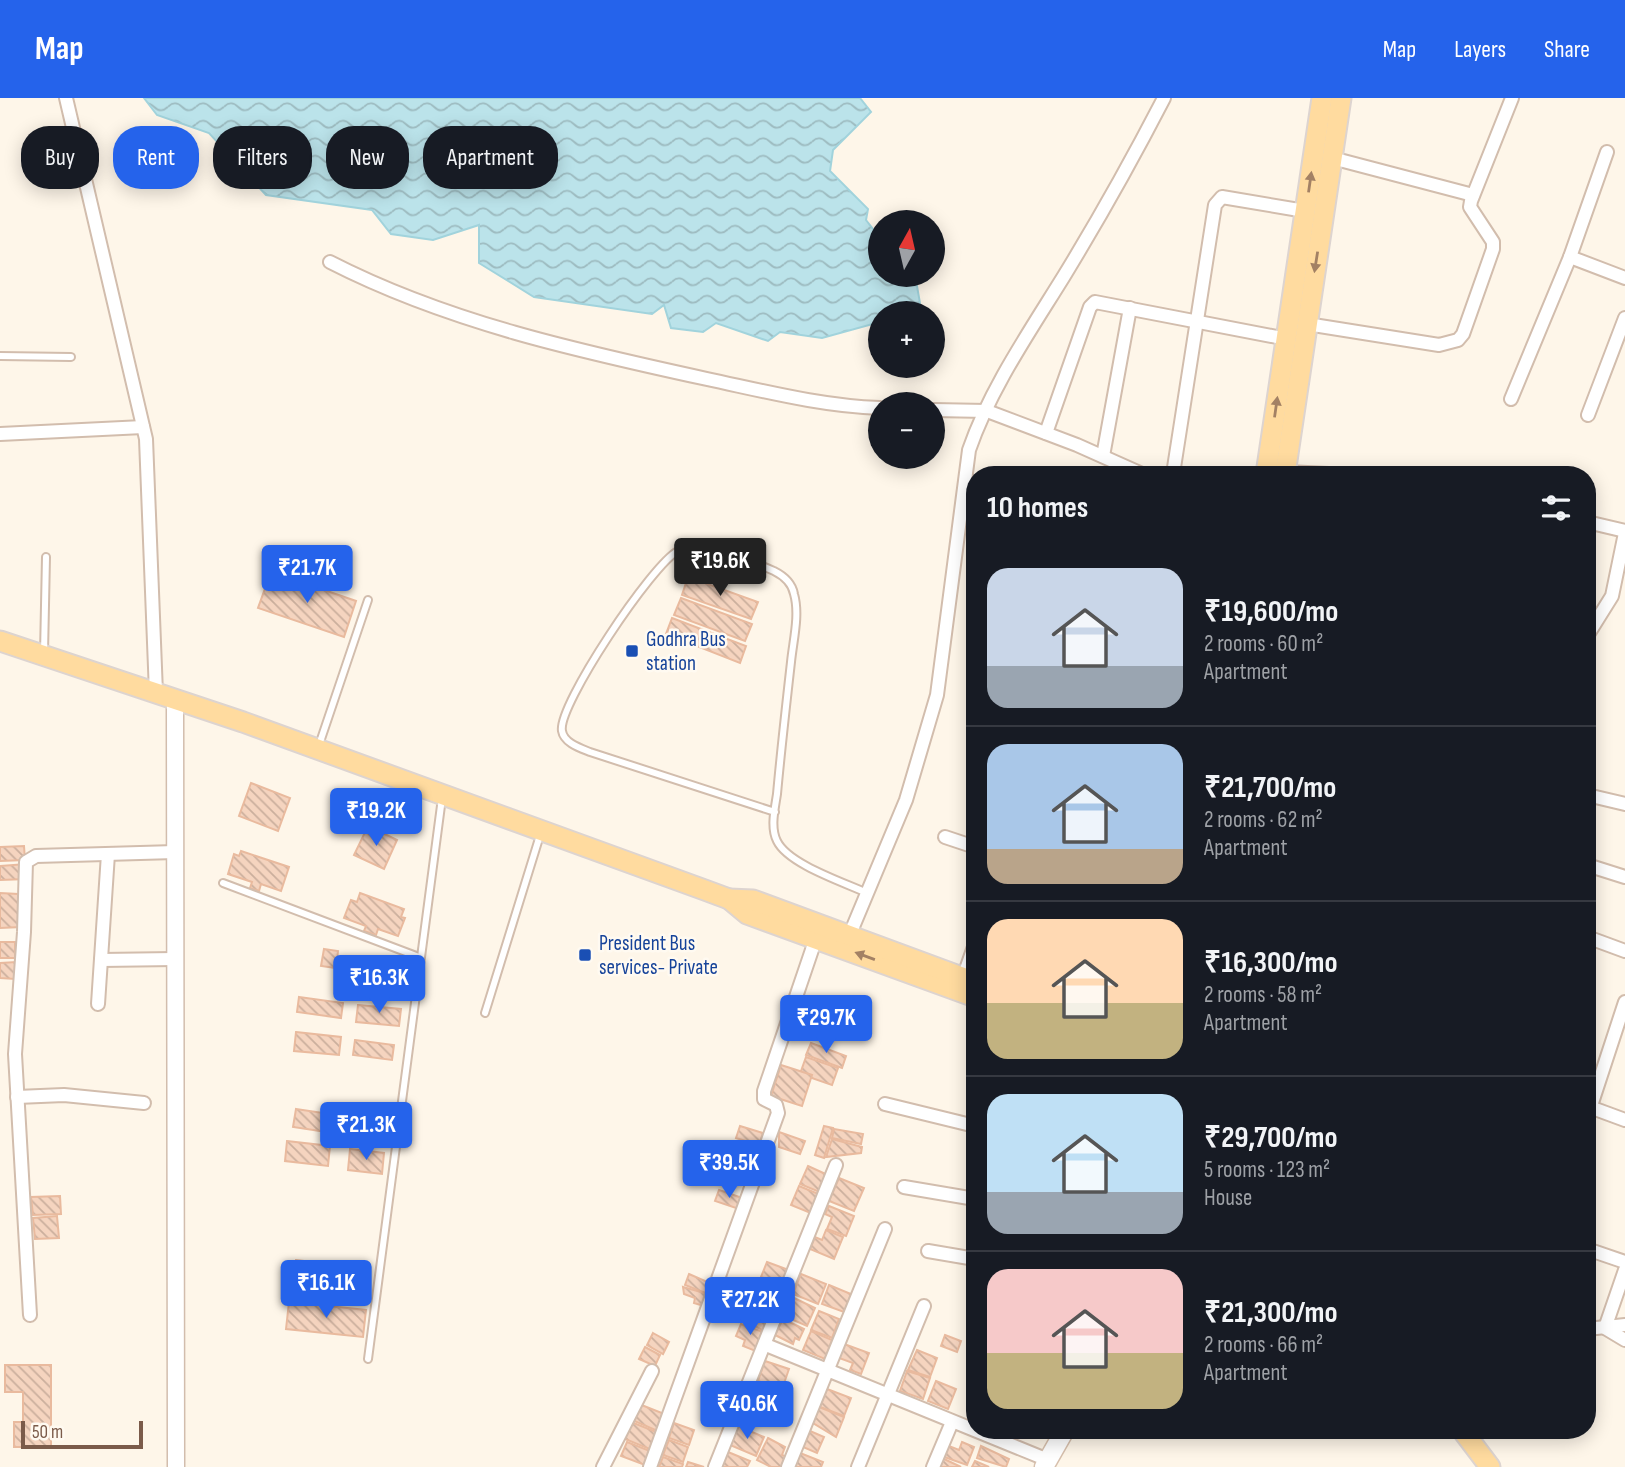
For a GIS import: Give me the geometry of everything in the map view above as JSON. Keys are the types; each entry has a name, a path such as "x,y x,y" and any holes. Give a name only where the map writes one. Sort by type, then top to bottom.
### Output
{"main road":[{"path":"1279,466 1286,339 1322,98"},
{"path":"1280,466 1307,324 1341,98"},
{"path":"0,641 318,750 729,899 753,900 966,979"},
{"path":"729,899 747,914 966,994"},
{"path":"1046,1463 1060,1439"},
{"path":"1469,1439 1486,1461"},
{"path":"1480,1439 1486,1461"}],"street":[{"path":"66,98 143,428 156,693"},
{"path":"968,466 970,450 987,411 1020,348 1112,197 1164,98"},
{"path":"1307,324 1439,345 1458,340 1464,334 1493,249 1493,242 1470,207 1512,98"},
{"path":"1511,399 1570,257 1607,152"},
{"path":"1332,158 1473,195"},
{"path":"1174,466 1219,200 1227,197 1306,211"},
{"path":"1570,257 1625,278"},
{"path":"330,262 423,305 501,329 670,371 813,401 868,407"},
{"path":"1046,433 1090,307 1098,302 1286,339"},
{"path":"1102,456 1130,309"},
{"path":"1588,415 1625,318"},
{"path":"945,410 987,411 1124,466"},
{"path":"0,434 143,428"},
{"path":"850,934 906,800 937,695 966,480"},
{"path":"1596,524 1625,532 1612,596 1596,622"},
{"path":"175,700 176,1467"},
{"path":"1596,797 1625,804"},
{"path":"945,837 966,844"},
{"path":"30,1315 15,1054 26,862 36,856 175,852"},
{"path":"98,1004 108,854"},
{"path":"1596,868 1625,877"},
{"path":"650,1467 778,1113 776,1105 764,1098 764,1091 816,938"},
{"path":"1596,940 1625,951"},
{"path":"101,960 175,959"},
{"path":"1596,1087 1625,1002"},
{"path":"17,1097 64,1095 144,1103"},
{"path":"885,1104 966,1124"},
{"path":"1596,1113 1625,1121"},
{"path":"715,1467 836,1165"},
{"path":"904,1187 966,1197"},
{"path":"788,1467 885,1229"},
{"path":"928,1251 966,1257"},
{"path":"1596,1252 1625,1262"},
{"path":"1605,1328 1625,1270"},
{"path":"858,1467 924,1306"},
{"path":"1596,1328 1625,1325"},
{"path":"1605,1328 1625,1340"},
{"path":"765,1345 966,1428"},
{"path":"603,1467 652,1371"},
{"path":"933,1467 952,1422"},
{"path":"991,1439 1046,1463"}],"lane":[{"path":"0,356 71,357"},
{"path":"775,812 590,752 568,742 562,732 563,721 577,690 632,599 666,559 676,552 702,549 772,570 785,577 794,593 796,617 775,812 773,829 777,842 792,858 867,893"},
{"path":"44,656 46,556"},
{"path":"318,750 368,600"},
{"path":"368,1359 442,794"},
{"path":"485,1013 541,831"},
{"path":"223,883 419,957"}],"water":[{"path":"144,98 860,98 871,112 833,150 830,171 868,209 868,287 917,287 920,301 868,301 868,325 822,338 780,332 768,341 716,323 703,332 671,328 664,305 652,314 534,297 479,263 479,225 433,240 391,234 372,210 266,195 260,189 312,189 312,126 213,126 213,137 199,130 199,126 189,126 157,115"}],"building":[{"path":"271,572 356,601 344,637 258,608"},
{"path":"688,577 758,602 751,619 682,595"},
{"path":"681,598 752,624 745,641 674,615"},
{"path":"672,618 746,646 740,663 666,634"},
{"path":"251,783 290,798 278,831 239,816"},
{"path":"368,826 397,840 384,869 354,855"},
{"path":"24,846 25,860 0,861 0,847"},
{"path":"241,851 289,867 281,891 261,884 259,891 250,888 252,882 228,874 234,854 239,856"},
{"path":"26,864 27,879 0,880 0,866"},
{"path":"0,893 18,894 21,927 0,928"},
{"path":"360,893 404,909 401,917 405,918 398,936 378,929 376,935 364,931 366,926 344,918 351,900 357,902"},
{"path":"0,942 15,942 15,958 0,958"},
{"path":"324,949 338,951 336,968 321,966"},
{"path":"16,962 15,979 0,978 0,963"},
{"path":"299,997 343,1003 341,1018 297,1012"},
{"path":"358,1005 401,1009 399,1026 356,1022"},
{"path":"296,1032 341,1037 339,1055 294,1051"},
{"path":"355,1040 394,1045 392,1060 353,1055"},
{"path":"811,1043 846,1056 842,1068 806,1055"},
{"path":"806,1057 838,1068 832,1085 800,1074"},
{"path":"781,1065 812,1075 802,1106 771,1096"},
{"path":"296,1109 330,1114 327,1132 293,1127"},
{"path":"351,1116 382,1121 380,1137 348,1132"},
{"path":"740,1126 763,1133 759,1145 736,1138"},
{"path":"824,1126 833,1128 824,1158 815,1155"},
{"path":"834,1129 863,1134 861,1144 832,1138"},
{"path":"779,1132 805,1141 800,1154 779,1147"},
{"path":"832,1139 862,1147 861,1153 826,1157"},
{"path":"287,1141 330,1146 328,1166 285,1161"},
{"path":"733,1146 757,1153 755,1162 731,1155"},
{"path":"350,1149 384,1153 382,1174 348,1170"},
{"path":"808,1166 830,1176 822,1193 800,1184"},
{"path":"839,1178 864,1188 854,1211 829,1201"},
{"path":"799,1186 821,1195 813,1214 791,1205"},
{"path":"719,1190 742,1198 739,1209 715,1201"},
{"path":"60,1196 61,1214 33,1215 31,1197"},
{"path":"829,1206 854,1216 846,1236 827,1229 832,1217 825,1214"},
{"path":"57,1216 59,1238 35,1239 33,1218"},
{"path":"826,1230 843,1237 834,1259 810,1249 815,1237 822,1240"},
{"path":"296,1260 370,1269 367,1297 293,1289"},
{"path":"767,1262 789,1270 784,1285 761,1277"},
{"path":"689,1274 712,1284 708,1294 685,1285"},
{"path":"801,1274 826,1284 818,1304 793,1294"},
{"path":"761,1278 782,1285 775,1306 754,1298"},
{"path":"829,1285 851,1294 844,1312 822,1304"},
{"path":"683,1287 708,1294 704,1306 694,1303 695,1298 684,1294"},
{"path":"792,1297 815,1308 807,1326 784,1316"},
{"path":"289,1302 366,1310 363,1337 286,1329"},
{"path":"752,1306 771,1314 765,1331 745,1322"},
{"path":"819,1311 839,1319 832,1338 811,1330"},
{"path":"783,1319 804,1329 799,1340 795,1338 793,1344 775,1335"},
{"path":"741,1324 763,1332 758,1352 743,1346 745,1340 736,1336"},
{"path":"811,1331 832,1340 825,1359 803,1350"},
{"path":"653,1333 669,1342 663,1354 647,1345"},
{"path":"945,1335 961,1341 957,1352 941,1346"},
{"path":"844,1344 869,1353 861,1374 850,1370 853,1363 839,1358"},
{"path":"645,1347 660,1355 655,1366 639,1359"},
{"path":"917,1350 937,1358 930,1377 908,1370"},
{"path":"765,1361 789,1369 782,1389 758,1381"},
{"path":"5,1365 51,1365 51,1447 14,1447 14,1422 23,1422 23,1392 5,1392"},
{"path":"907,1371 930,1378 923,1399 900,1391"},
{"path":"936,1381 956,1389 948,1409 928,1401"},
{"path":"827,1389 851,1398 844,1416 820,1407"},
{"path":"639,1404 667,1415 660,1432 632,1420"},
{"path":"819,1407 844,1417 836,1437 813,1423"},
{"path":"631,1422 659,1433 652,1450 625,1439"},
{"path":"674,1423 694,1430 689,1445 669,1438"},
{"path":"738,1426 764,1437 756,1456 730,1445"},
{"path":"810,1431 824,1437 817,1453 803,1447"},
{"path":"768,1438 785,1447 782,1455 787,1457 782,1467 771,1467 757,1460"},
{"path":"669,1440 688,1447 683,1462 663,1455"},
{"path":"627,1442 650,1451 645,1465 621,1456"},
{"path":"962,1442 974,1447 967,1465 944,1457 949,1446 959,1450"},
{"path":"981,1446 1009,1459 1006,1467 977,1458"},
{"path":"728,1452 750,1461 747,1467 722,1467"},
{"path":"800,1453 823,1462 821,1467 794,1467"},
{"path":"663,1457 683,1464 682,1467 659,1467"},
{"path":"942,1458 961,1467 939,1467"},
{"path":"975,1461 989,1467 972,1467"},
{"path":"688,1462 704,1467 686,1467"}],"place":[{"name":"Godhra Bus station","path":"632,651"},
{"name":"President Bus services- Private","path":"585,955"}]}
